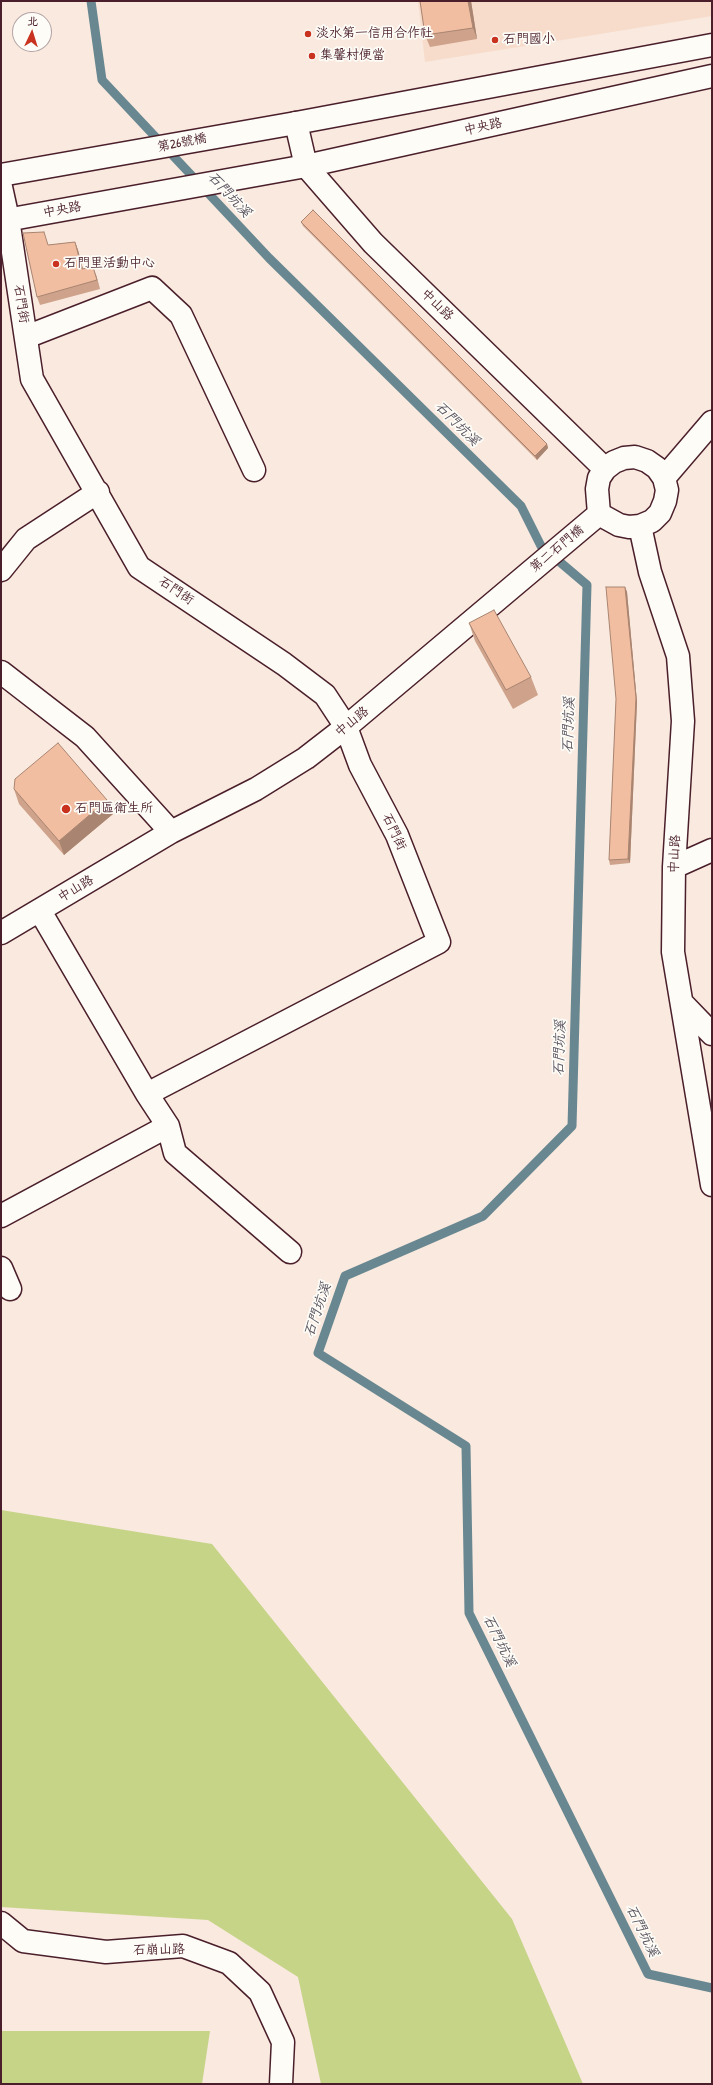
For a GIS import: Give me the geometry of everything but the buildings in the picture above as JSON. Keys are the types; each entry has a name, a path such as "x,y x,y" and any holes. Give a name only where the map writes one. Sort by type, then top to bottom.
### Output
{"street":[{"path":"296,123 712,45"},
{"name":"中央路","path":"5,220 306,166 712,76"},
{"name":"第26號橋","path":"1,175 296,123"},
{"name":"中山路","path":"296,123 306,166 373,243 605,469"},
{"name":"石門街","path":"1,187 5,220 32,379 140,567 284,664 325,695 346,727 360,765 397,835 439,942 147,1094"},
{"path":"26,337 152,288 181,315 254,470"},
{"path":"664,478 712,422"},
{"path":"635,457 647,461 657,468 664,478 667,490 665,502 660,513 652,521 640,526 630,527 619,525 599,514 597,489 599,478 605,469 614,462 624,458 635,457"},
{"path":"1,570 26,539 98,492"},
{"name":"第二石門橋","path":"516,584 599,514"},
{"name":"中山路","path":"640,526 650,572 678,656 683,721 674,867 673,952 712,1185"},
{"name":"中山路","path":"1,933 171,832 256,789 306,758 346,727 516,584"},
{"path":"1,672 85,736 171,832"},
{"path":"674,867 712,850"},
{"path":"40,911 147,1094 168,1126 175,1153 290,1252"},
{"path":"682,1002 712,1034"},
{"path":"1,1216 168,1126"},
{"path":"1,1268 10,1289"},
{"name":"石崩山路","path":"1,1923 23,1941 106,1952 183,1946 229,1963 260,1992 283,2042 281,2084"}],"shaded area":[{"name":"石門國小","path":"418,1 712,1 712,16 425,62"}],"green space":[{"path":"1,1510 212,1544 512,1919 583,2084 321,2084 298,1977 208,1920 1,1907"},
{"path":"1,2031 210,2031 202,2084 1,2084"}],"waterway":[{"name":"石門坑溪","path":"91,1 102,80 269,258 521,506 541,546 587,585 572,1126 483,1216 345,1276 318,1353 466,1446 469,1613 648,1974 712,1988"}],"place":[{"name":"淡水第一信用合作社","path":"308,34"},
{"name":"石門國小","path":"495,40"},
{"name":"集馨村便當","path":"312,56"},
{"name":"石門里活動中心","path":"56,264"},
{"name":"石門區衛生所","path":"66,809"}]}
